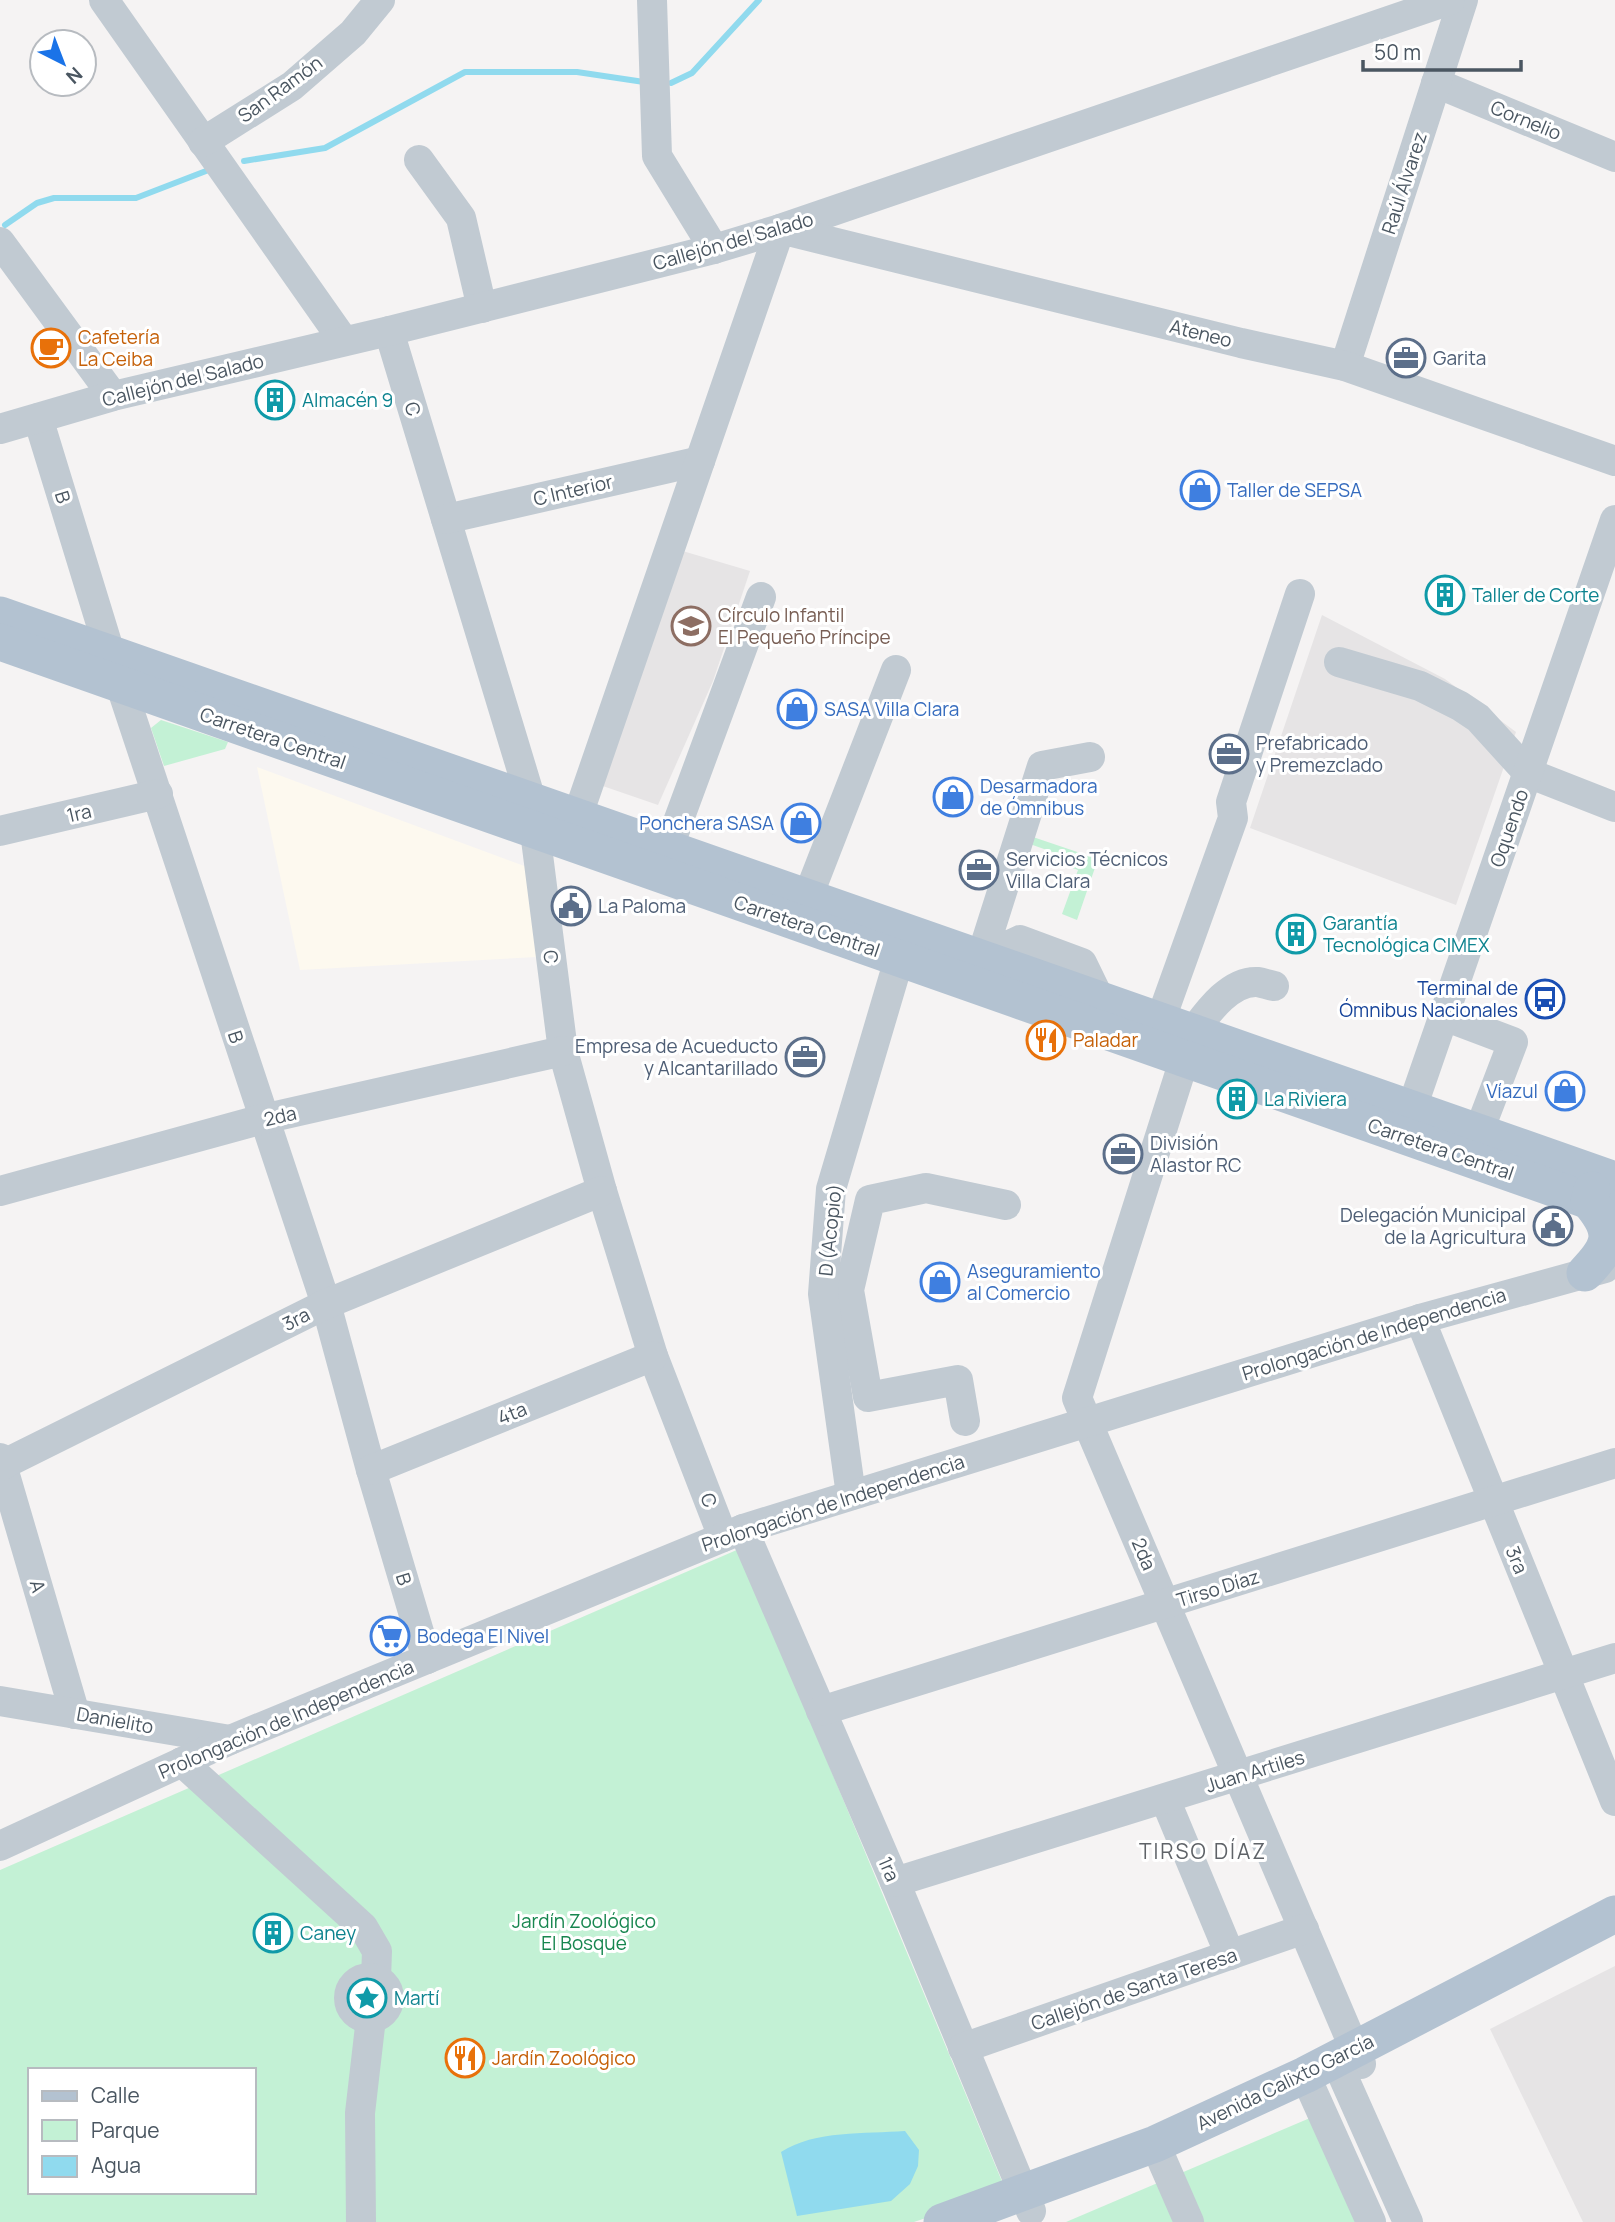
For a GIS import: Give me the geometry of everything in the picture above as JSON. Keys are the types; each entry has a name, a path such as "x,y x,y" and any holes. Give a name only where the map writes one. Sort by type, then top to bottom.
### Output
{"main road":[{"name":"Carretera Central","path":"0,615 116,669 1604,1191"},
{"name":"Carretera Central","path":"0,642 116,669"},
{"name":"Carretera Central","path":"573,829 668,849 803,910"},
{"name":"Carretera Central","path":"903,945 981,958 1100,1000 1172,1040"},
{"path":"1600,1269 1608,1232 1602,1215 1604,1191"},
{"name":"Avenida Calixto García","path":"1335,2071 1615,1914"},
{"name":"Avenida Calixto García","path":"942,2222 1019,2209 1159,2152 1335,2071 1615,1935"}],"street":[{"path":"104,0 343,340"},
{"name":"San Ramón","path":"203,142 292,86 353,33 380,0"},
{"path":"652,0 657,156 714,249"},
{"name":"Callejón del Salado","path":"0,429 113,396 390,331 714,249 780,229 1450,0"},
{"name":"Raúl Álvarez","path":"1345,366 1436,83 1450,0"},
{"name":"Cornelio","path":"1436,83 1615,157"},
{"path":"419,160 461,218 482,307"},
{"path":"573,829 780,229"},
{"name":"Ateneo","path":"780,229 1241,343 1345,366 1615,461"},
{"path":"0,242 113,396"},
{"name":"C","path":"390,331 532,815 563,1051 602,1191 653,1356 733,1533"},
{"name":"B","path":"38,418 116,669 326,1304 371,1470 427,1659"},
{"name":"C Interior","path":"446,519 700,461"},
{"name":"Oquendo","path":"1407,1122 1615,520"},
{"name":"2da","path":"1300,593 1231,802 1233,818 1077,1398 1304,1929 1335,2071"},
{"path":"668,849 761,597"},
{"path":"1339,662 1420,686 1460,706 1478,718 1528,773 1615,807"},
{"path":"803,910 896,670"},
{"path":"981,958 1042,766 1090,757"},
{"name":"1ra","path":"0,831 158,794"},
{"name":"D (Acopio)","path":"851,1495 823,1294 831,1189 903,945"},
{"path":"1172,1040 1233,990 1256,982 1274,986"},
{"path":"1444,1016 1513,1042 1473,1145"},
{"name":"2da","path":"0,1191 263,1119 563,1051"},
{"path":"868,1397 849,1290 870,1200 926,1188 1006,1205"},
{"name":"3ra","path":"1,1463 326,1304 602,1191"},
{"name":"Prolongación de Independencia","path":"0,1846 230,1740 733,1533 1420,1319 1600,1269"},
{"name":"3ra","path":"1420,1319 1615,1801"},
{"name":"4ta","path":"371,1470 653,1356"},
{"path":"841,1421 849,1420 868,1397 958,1380 965,1421"},
{"name":"A","path":"1,1463 75,1714"},
{"name":"Tirso Díaz","path":"821,1711 1615,1463"},
{"name":"1ra","path":"733,1533 821,1711 895,1882 963,2048 1019,2209"},
{"name":"Juan Artiles","path":"895,1882 1615,1658"},
{"name":"Danielito","path":"0,1700 230,1740"},
{"path":"182,1762 363,1927 377,1951 376,1979 387,1987 390,2000 384,2012 371,2018 360,2113 361,2222"},
{"path":"1165,1799 1230,1955"},
{"name":"Callejón de Santa Teresa","path":"963,2048 1304,1929"},
{"path":"1335,2071 1371,2222"},
{"path":"1335,2071 1408,2222"},
{"path":"1159,2152 1189,2222"}],"shaded area":[{"name":"Círculo Infantil El Pequeño Príncipe","path":"676,549 750,571 713,681 658,805 597,784"},
{"path":"1322,615 1445,679 1516,732 1456,905 1250,828"},
{"path":"257,767 527,867 537,957 300,970"},
{"path":"1615,1966 1615,2222 1583,2222 1490,2029"}],"green space":[{"path":"161,720 228,742 225,749 164,766 151,728"},
{"path":"1033,837 1098,859 1077,920 1062,914 1078,870 1067,866 1069,858 1030,844"},
{"name":"Jardín Zoológico El Bosque","path":"739,1549 1006,2191 914,2222 0,2222 0,1870"},
{"path":"1310,2118 1356,2222 1066,2222"}],"water":[{"path":"905,2131 919,2150 918,2166 910,2184 891,2201 797,2216 781,2152 794,2145 825,2136"}],"waterway":[{"path":"671,83 692,73 759,0"},
{"path":"244,161 325,148 465,72 577,72 644,82"},
{"path":"5,225 37,203 54,198 136,198 206,171"}],"place":[{"name":"Cafetería La Ceiba","path":"51,348"},
{"name":"Garita","path":"1406,358"},
{"name":"Almacén 9","path":"275,400"},
{"name":"Taller de SEPSA","path":"1200,490"},
{"name":"Taller de Corte","path":"1445,595"},
{"name":"Círculo Infantil El Pequeño Príncipe","path":"691,626"},
{"name":"SASA Villa Clara","path":"797,709"},
{"name":"Prefabricado y Premezclado","path":"1229,754"},
{"name":"Desarmadora de Ómnibus","path":"953,797"},
{"name":"Ponchera SASA","path":"801,823"},
{"name":"Servicios Técnicos Villa Clara","path":"979,870"},
{"name":"La Paloma","path":"571,906"},
{"name":"Garantía Tecnológica CIMEX","path":"1296,934"},
{"name":"Terminal de Ómnibus Nacionales","path":"1545,999"},
{"name":"Paladar","path":"1046,1040"},
{"name":"Empresa de Acueducto y Alcantarillado","path":"805,1057"},
{"name":"Víazul","path":"1565,1091"},
{"name":"La Riviera","path":"1237,1099"},
{"name":"División Alastor RC","path":"1123,1154"},
{"name":"Delegación Municipal de la Agricultura","path":"1553,1226"},
{"name":"Aseguramiento al Comercio","path":"940,1282"},
{"name":"Bodega El Nivel","path":"390,1636"},
{"name":"Caney","path":"273,1933"},
{"name":"Martí","path":"367,1998"},
{"name":"Jardín Zoológico","path":"465,2058"}],"district":[{"name":"TIRSO DÍAZ","path":"1203,1852"}]}
